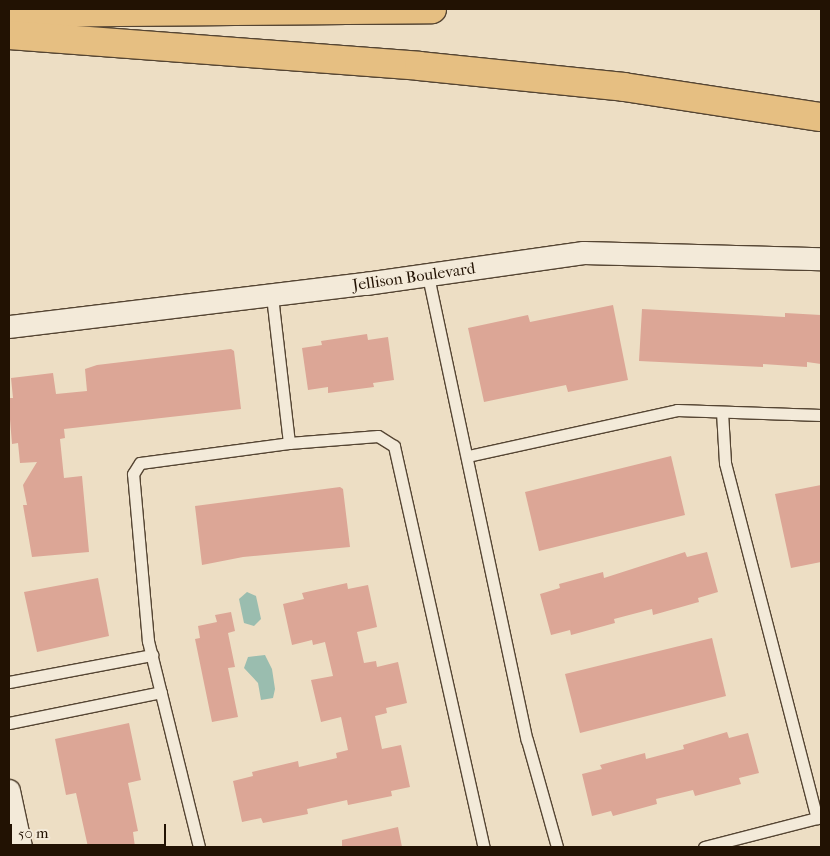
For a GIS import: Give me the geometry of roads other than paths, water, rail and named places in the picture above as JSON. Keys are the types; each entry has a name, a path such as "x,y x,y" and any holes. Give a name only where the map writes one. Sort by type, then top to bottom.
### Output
{"highway":[{"path":"9,13 432,9"},
{"path":"9,34 419,66 624,87 821,117"}],"street":[{"name":"Jellison Boulevard","path":"9,327 428,276 584,252 821,260"},
{"path":"9,793 21,847"}],"lane":[{"path":"428,276 528,740 558,847"},
{"path":"272,296 289,443"},
{"path":"468,456 677,410 821,415"},
{"path":"704,847 819,818 724,463 722,412"},
{"path":"199,847 152,655 133,474 140,462 289,443 378,436 394,446 484,847"},
{"path":"9,682 152,655"},
{"path":"9,723 160,692"}]}
